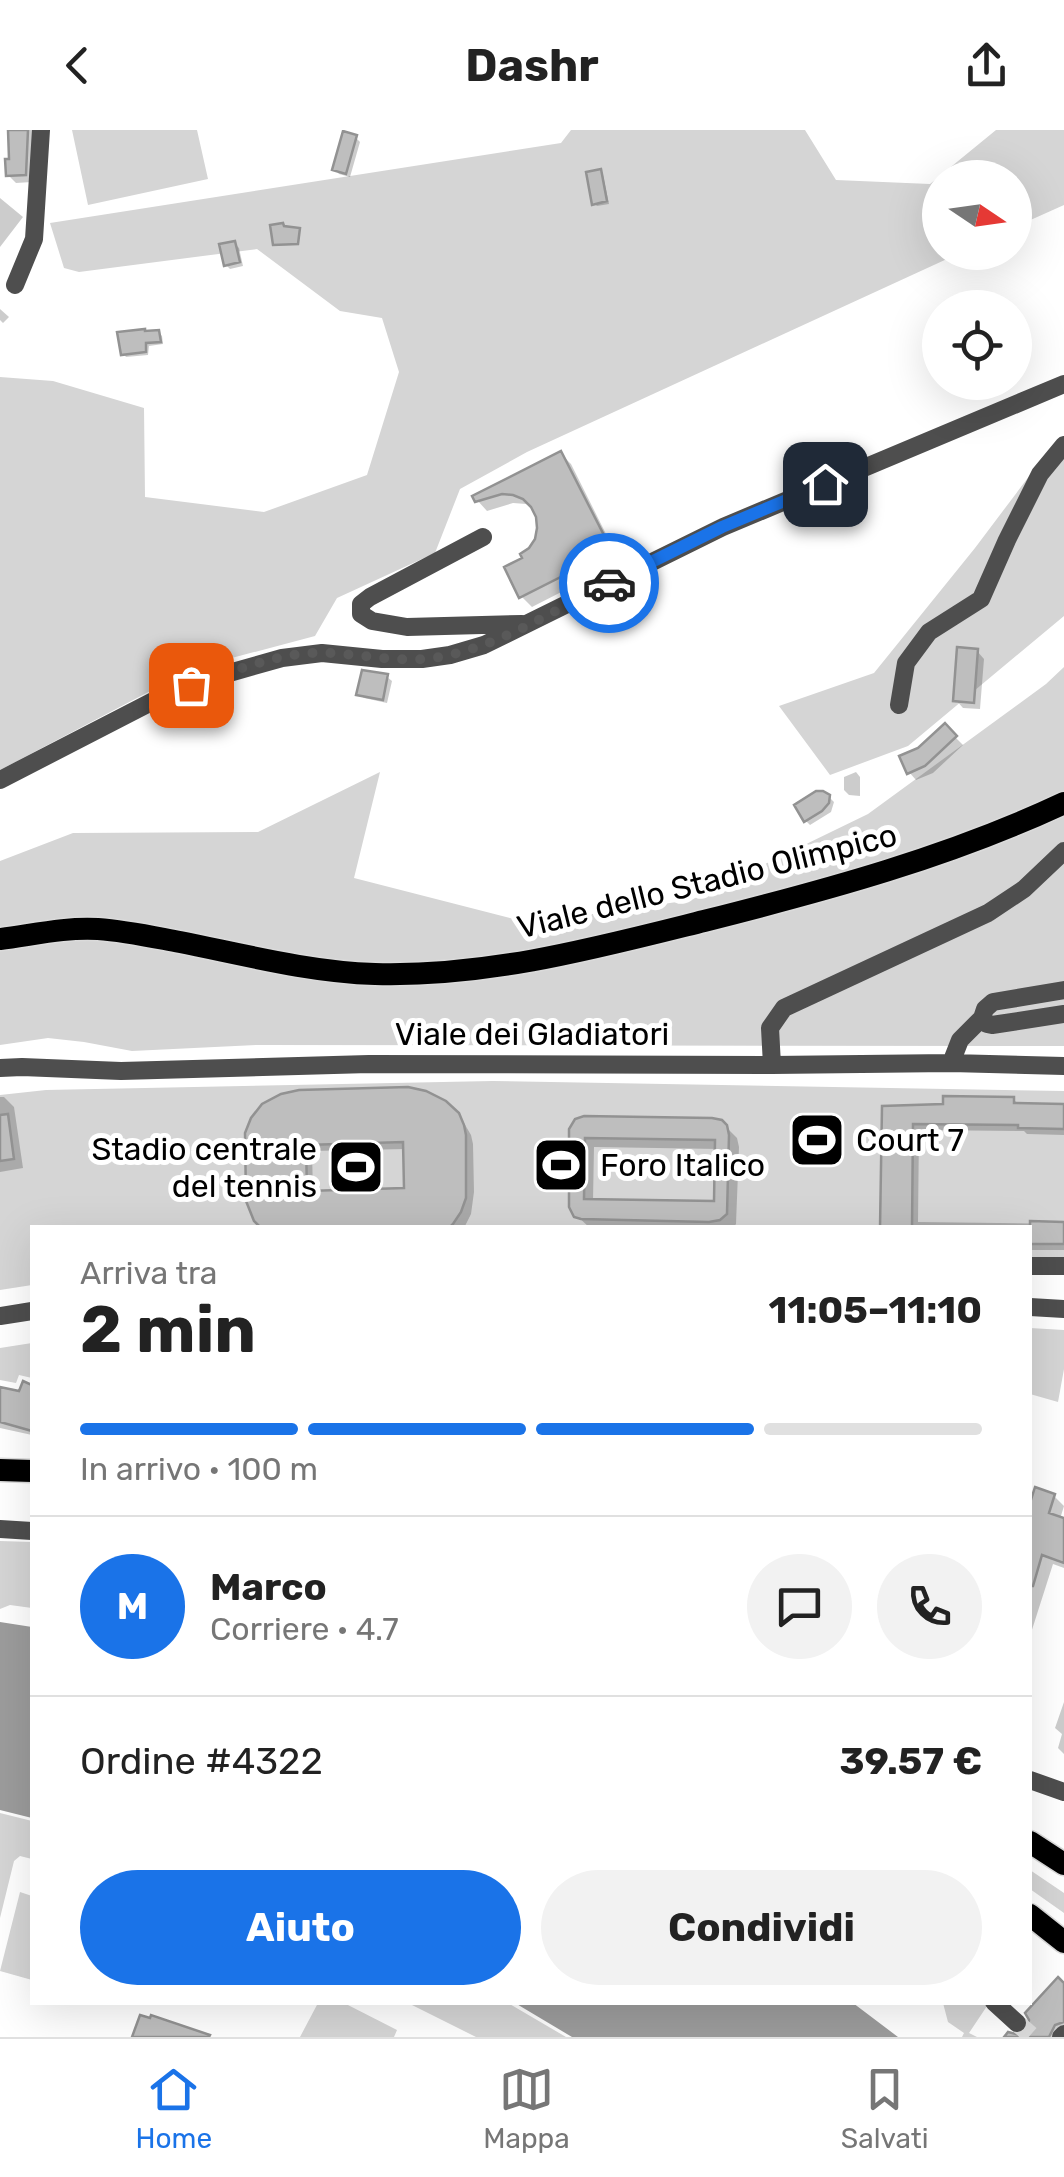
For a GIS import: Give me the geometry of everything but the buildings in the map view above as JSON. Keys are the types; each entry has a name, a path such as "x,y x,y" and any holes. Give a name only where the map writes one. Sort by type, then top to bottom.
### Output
{"main road":[{"name":"Viale dello Stadio Olimpico","path":"0,939 66,930 118,931 275,962 357,973 413,974 507,966 590,950 756,908 906,865 1064,803"},
{"path":"0,1470 30,1471"},
{"path":"1032,1843 1064,1864"},
{"path":"1032,1917 1064,1942"}],"street":[{"path":"14,284 34,239 41,130"},
{"path":"0,780 150,702 215,677 282,658 330,654 432,658 474,648 722,527 1064,384"},
{"path":"899,706 906,664 929,632 982,599 1040,474 1064,446"},
{"path":"483,537 364,600 361,614 372,622 407,627 527,624"},
{"path":"772,1065 770,1028 784,1008 988,913 1024,889 1064,852"},
{"path":"948,1062 960,1040 993,1002 1064,990"},
{"path":"982,1018 992,1024 1064,1014"},
{"name":"Viale dei Gladiatori","path":"0,1068 120,1071 370,1064 948,1062 1064,1066"},
{"path":"1032,1266 1064,1266"},
{"path":"1032,1307 1064,1309"},
{"path":"0,1316 30,1311"},
{"path":"0,1528 30,1531"},
{"path":"1032,1781 1064,1792"},
{"path":"997,2005 1017,2023"}],"shaded area":[{"path":"72,130 197,130 208,179 88,205"},
{"path":"571,130 805,130 836,180 922,184 923,270 527,452 460,489 435,553 337,598 315,636 194,668 0,770 0,377 53,381 144,408 145,497 264,512 367,475 399,372 382,318 340,311 257,249 79,272 64,268 50,223 561,143"},
{"path":"996,130 1064,130 1064,205 1032,219 1032,160 959,160"},
{"path":"1064,443 1064,616 908,746 830,775 779,706 874,673 1039,463"},
{"path":"1064,667 1064,1046 256,1045 132,1051 48,1038 0,1045 0,861 73,833 258,832 380,772 354,878 529,923 691,900 868,814"},
{"name":"Foro Italico","path":"493,1081 1064,1091 1064,1261 1032,1260 1032,1225 30,1225 30,1285 0,1290 0,1095 46,1090"},
{"path":"1032,1328 1064,1330 1064,1369 1058,1402 1032,1395"},
{"path":"30,1343 30,1378 19,1375 16,1383 0,1380 0,1348"},
{"path":"0,1541 30,1542 30,1608 10,1605 0,1609"},
{"path":"0,1622 30,1627 30,1818 0,1810"},
{"path":"0,1813 30,1820 30,1858 20,1856 14,1861 0,1918"},
{"path":"1032,1871 1064,1893 1064,1913 1032,1890"},
{"path":"20,1892 30,1895 30,1979 0,1971"},
{"path":"317,2005 348,2005 397,2030 394,2037 300,2037"},
{"path":"412,2005 511,2005 566,2037 476,2037"},
{"path":"518,2005 856,2005 898,2037 572,2037"},
{"path":"944,2005 987,2006 969,2033 977,2037 962,2037 964,2033 948,2022"}],"tunnel":[{"path":"1017,2023 1033,2037"}],"way so far":[{"path":"191,685 305,654 399,660 450,655 496,640 609,583"}],"place":[{"name":"Court 7","path":"817,1140"},
{"name":"Foro Italico","path":"561,1165"},
{"name":"Stadio centrale del tennis","path":"356,1167"}],"route":[{"path":"609,583 722,527 825,484"}]}
